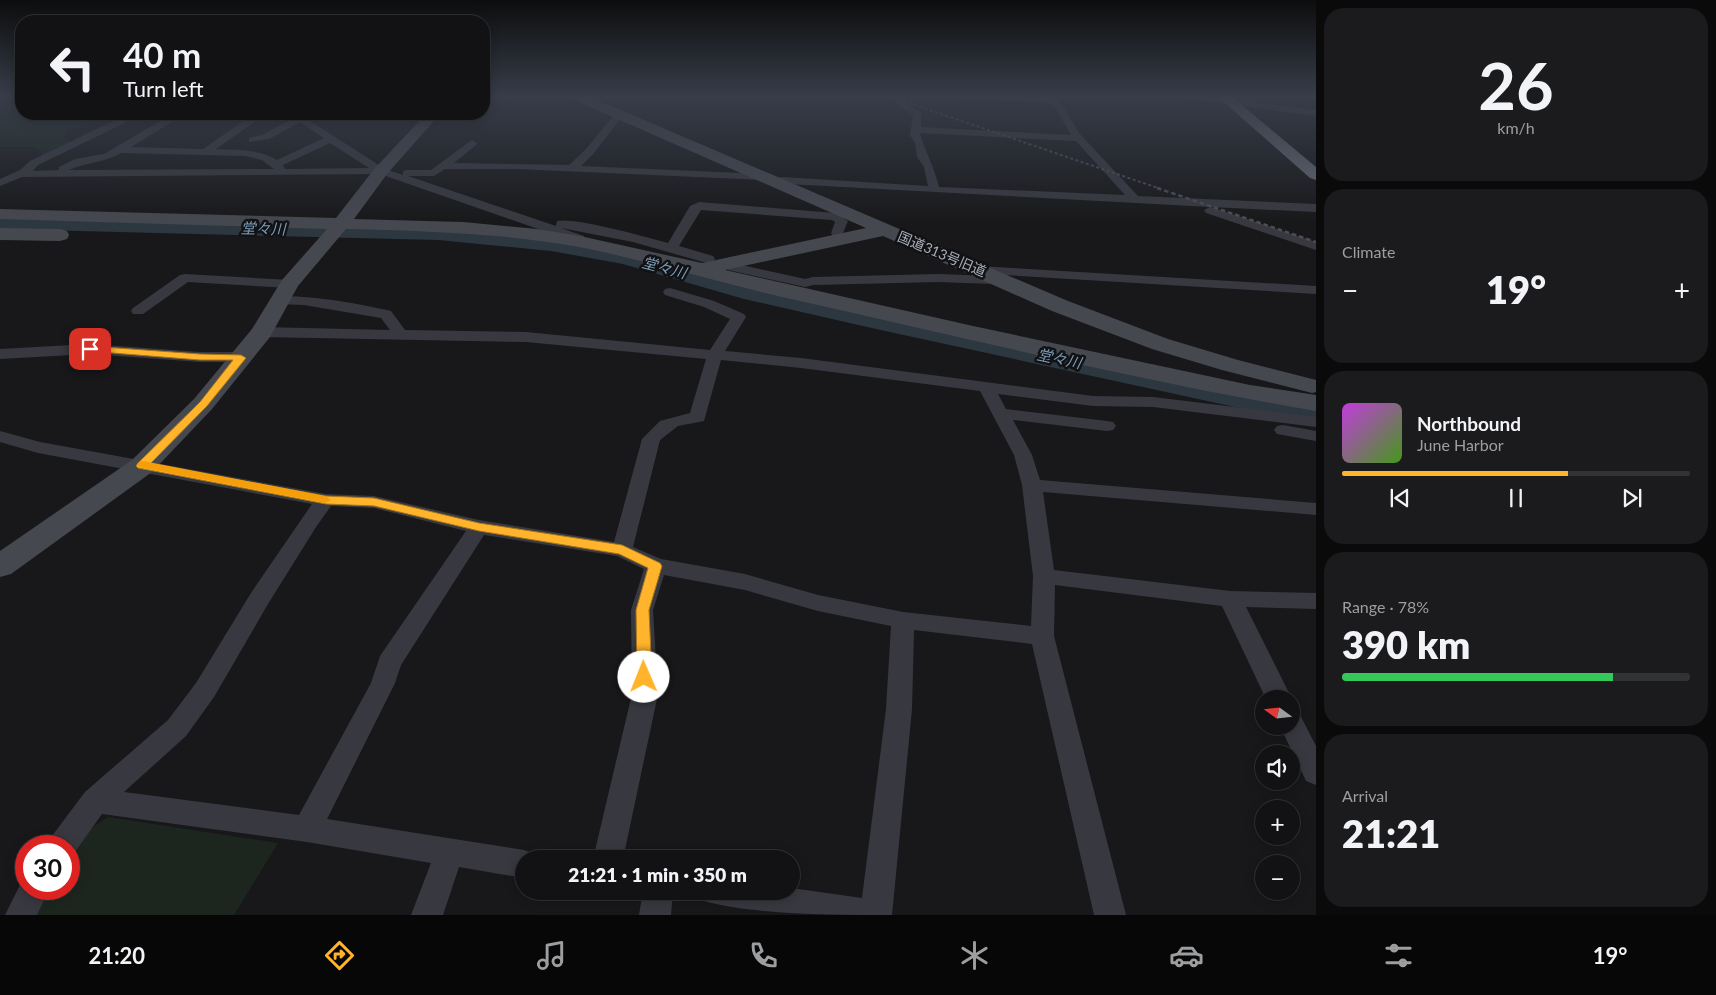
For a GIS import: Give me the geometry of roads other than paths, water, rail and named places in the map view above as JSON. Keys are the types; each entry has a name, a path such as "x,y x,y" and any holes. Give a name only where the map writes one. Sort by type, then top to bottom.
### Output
{"highway":[{"path":"1273,139 1316,175"}],"street":[{"path":"33,166 34,163 84,139"},
{"path":"68,172 79,161 107,157 138,139"},
{"path":"207,151 225,139"},
{"path":"253,140 265,139"},
{"path":"278,168 318,143 332,139 382,174 540,224 579,239 580,242"},
{"path":"0,566 142,466 204,404 262,332 284,292 330,233 412,139"},
{"path":"572,168 600,139"},
{"name":"国道313号旧道","path":"675,139 1060,306 1160,344 1230,365 1316,386"},
{"path":"917,139 934,190"},
{"path":"1079,139 1134,199"},
{"path":"19,169 68,172 278,168 382,174 434,174 472,143"},
{"path":"119,150 207,151 255,154 278,168"},
{"path":"0,182 19,169 33,166 68,172"},
{"path":"445,166 572,168 934,190 1134,199 1198,204 1316,208"},
{"path":"1198,204 1316,246"},
{"path":"671,248 694,209 700,206 835,217 842,221 837,233 841,239"},
{"path":"0,214 330,233 463,227 537,235 704,264 885,230"},
{"path":"540,224 547,222 584,228 671,248 739,281 982,336 1250,392 1316,403"},
{"path":"0,234 74,236"},
{"path":"733,267 805,283 813,281 938,278 992,281 997,278"},
{"path":"978,270 1316,290"},
{"path":"138,311 185,278 284,292 304,301 386,314 401,335"},
{"path":"622,550 651,439 660,428 674,420 698,417 715,354 739,316 670,292"},
{"path":"262,332 526,337 715,354 801,363 1093,401 1153,402 1227,421 1315,434"},
{"path":"0,354 90,349 241,358"},
{"path":"986,387 1023,455 1032,485 1044,576 1042,636 1110,915"},
{"path":"1000,413 1107,426"},
{"path":"4,441 326,500 374,502 479,527 622,550 656,566 745,582 818,603 903,620 1042,636"},
{"path":"1032,485 1316,508"},
{"path":"70,835 95,801 177,728 205,690 308,523 326,500"},
{"path":"307,829 383,683 389,663 479,527"},
{"path":"610,850 645,694 642,610 656,566"},
{"path":"1044,576 1230,599 1316,601"},
{"path":"1230,599 1275,690"},
{"path":"775,900 874,915 899,709 903,620"},
{"path":"1297,735 1316,773"},
{"path":"95,801 307,829 515,863"},
{"path":"427,915 449,853"},
{"path":"20,915 28,900"},
{"path":"655,915 657,900"}],"waterway":[{"name":"堂々川","path":"0,222 438,233 551,244 626,257 753,293 876,321 1235,397 1316,412"}],"railway":[{"path":"1013,139 1161,189"},
{"path":"1157,188 1316,242"}]}
